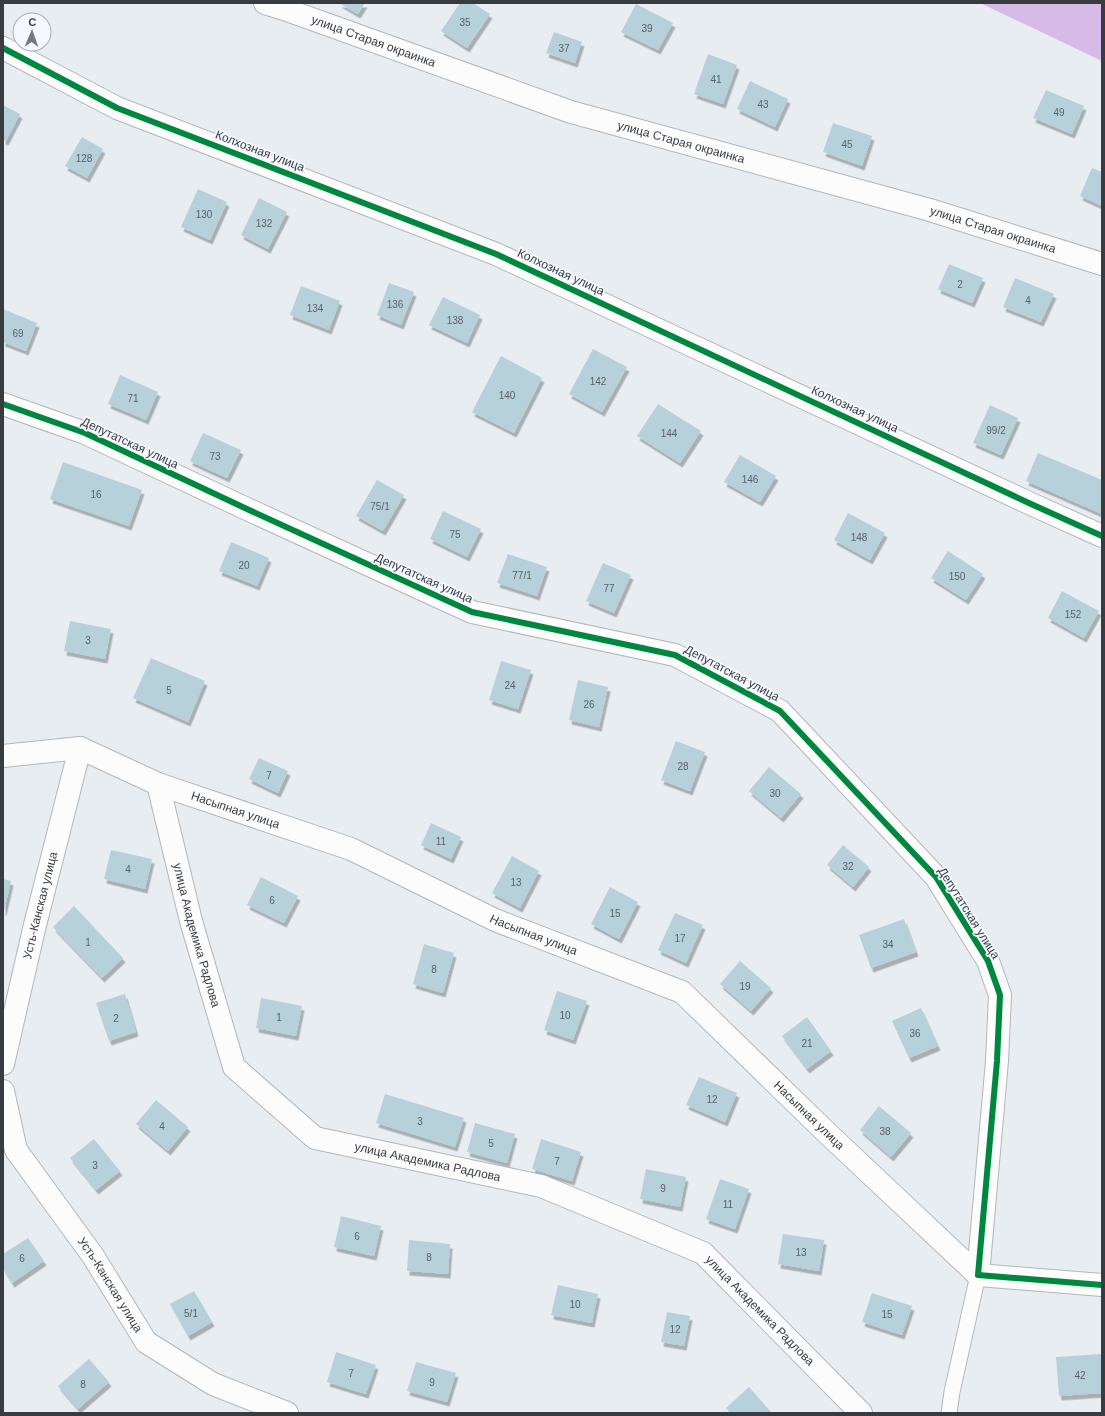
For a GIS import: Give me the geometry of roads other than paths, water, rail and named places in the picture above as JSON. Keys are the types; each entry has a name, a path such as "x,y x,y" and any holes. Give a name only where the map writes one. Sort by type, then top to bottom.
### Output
{"street":[{"name":"улица Старая окраинка","path":"265,3 284,8 571,112 930,210 1102,264"},
{"name":"Колхозная улица","path":"3,48 116,108 496,254 1102,536"},
{"name":"Депутатская улица","path":"3,404 85,433 247,510 472,612 675,655 780,711 936,877 988,962 1000,995 997,1061 978,1275"},
{"name":"Насыпная улица","path":"80,748 158,784 351,849 495,920 682,992 827,1133 978,1275"},
{"path":"3,756 80,748"},
{"name":"Усть-Канская улица","path":"3,1064 34,930 80,748"},
{"name":"улица Академика Радлова","path":"158,784 191,921 234,1067 315,1138 541,1186 704,1253 861,1413"},
{"name":"Усть-Канская улица","path":"3,1091 16,1150 94,1256 146,1342 213,1384 286,1413"},
{"path":"978,1275 1102,1285"}],"lane":[{"path":"949,1413 952,1392 978,1275"}]}
